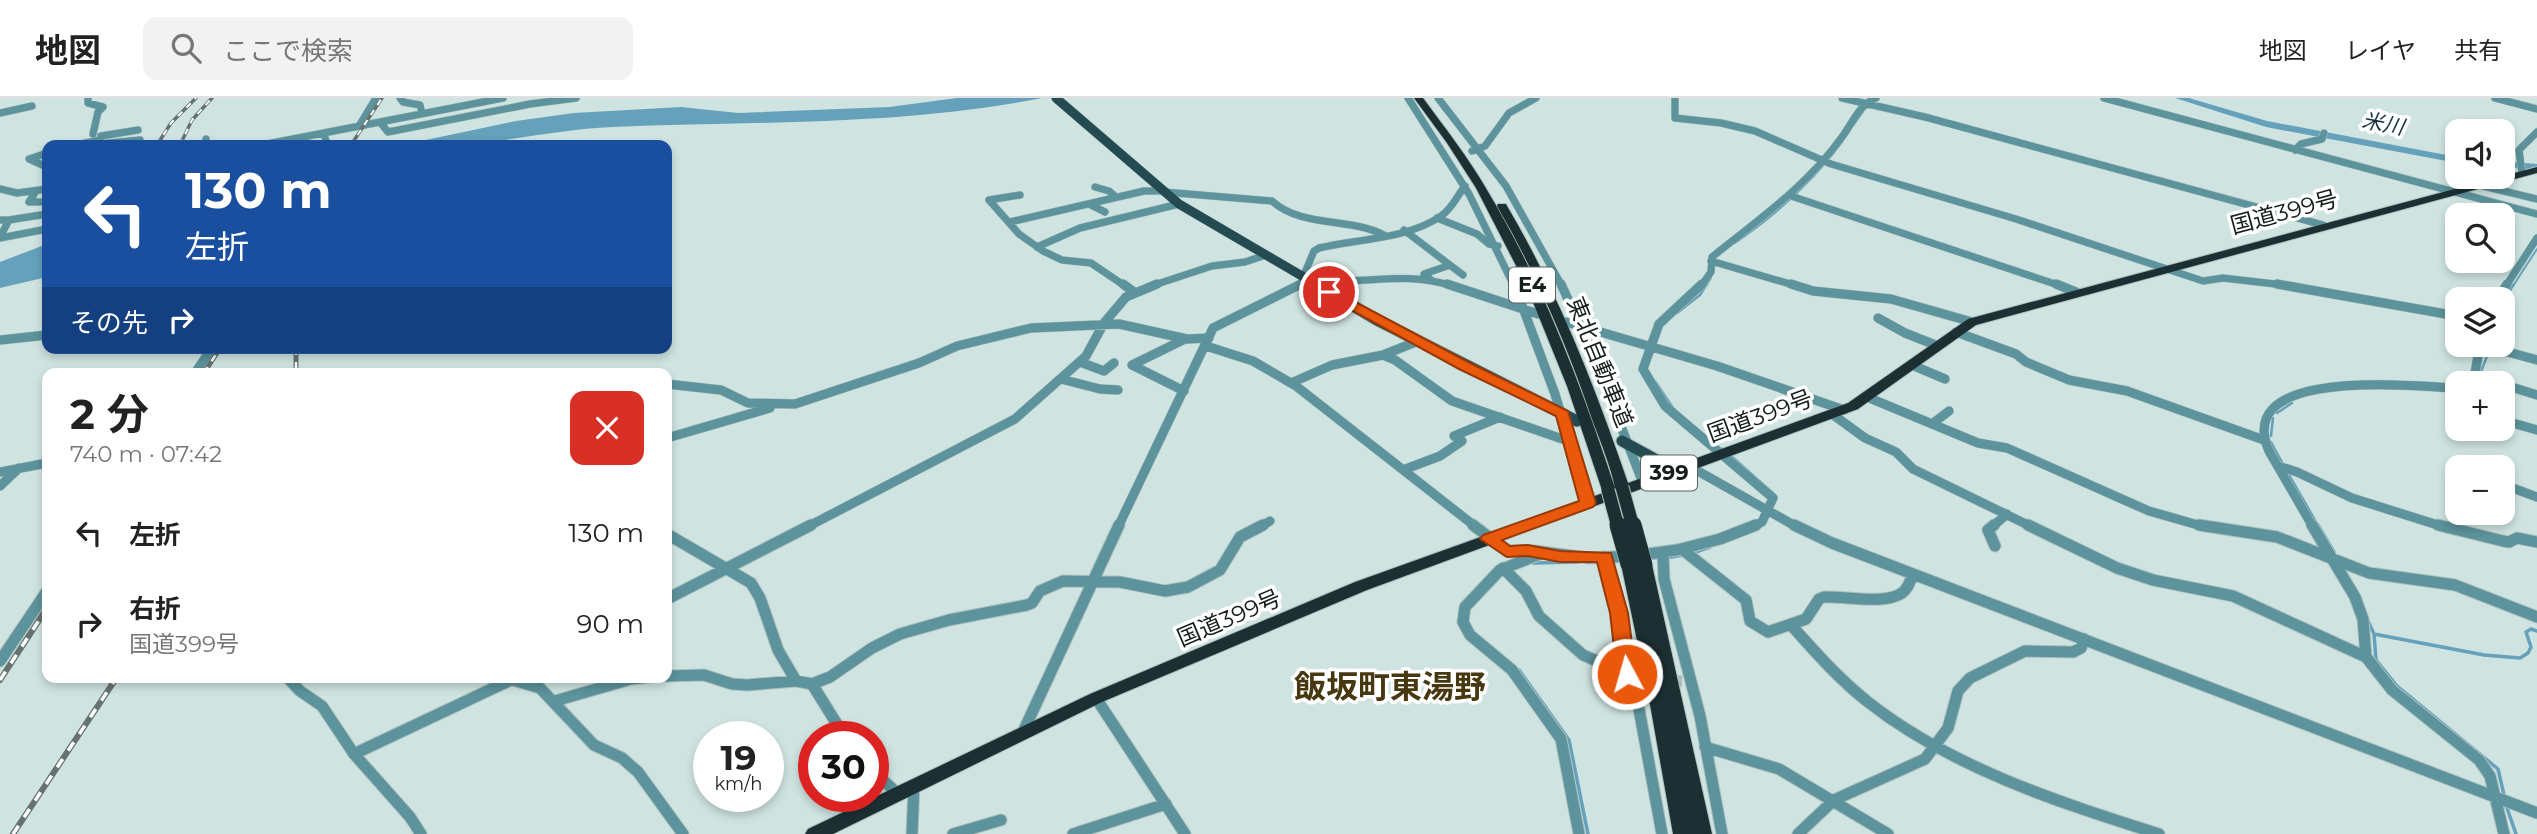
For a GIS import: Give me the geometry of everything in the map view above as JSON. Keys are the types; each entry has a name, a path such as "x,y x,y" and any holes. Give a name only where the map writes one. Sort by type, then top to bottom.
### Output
{"highway":[{"name":"東北自動車道","path":"1418,98 1470,172 1520,260 1560,348 1615,488"},
{"name":"東北自動車道","path":"1427,98 1480,170 1532,260 1573,351 1637,565 1702,834"},
{"name":"国道399号","path":"2515,170 2537,170"},
{"name":"国道399号","path":"815,834 1097,698 1361,586 1838,412 1867,397 1972,321 2457,189"},
{"name":"東北自動車道","path":"1637,565 1683,834"}],"main road":[{"path":"1058,100 1180,204 1418,341 1577,421"},
{"path":"1625,442 1683,469"}],"street":[{"path":"88,98 88,103 103,107 98,112 98,140"},
{"path":"359,126 376,98"},
{"path":"400,98 402,102 420,105 422,114"},
{"path":"296,140 504,98 515,107"},
{"path":"380,122 388,132 547,100 576,98"},
{"path":"1408,98 1451,159 1498,246 1527,311 1563,414 1587,503"},
{"path":"1438,98 1541,249 1579,325 1643,483"},
{"path":"1476,150 1485,145 1507,116 1536,98"},
{"path":"1675,98 1675,118 1707,120 1758,132 1827,163 2016,219 2203,281 2223,278 2307,288 2445,314"},
{"path":"1842,98 1925,117 2323,225"},
{"path":"1773,513 1771,495 1665,406 1642,366 1654,348 1664,317 1698,292 1711,272 1716,254 1793,197 1827,163 1866,105 1877,98"},
{"path":"2105,98 2537,214"},
{"path":"2127,104 2142,98"},
{"path":"2495,98 2537,109"},
{"path":"2520,104 2537,98"},
{"path":"0,113 28,105"},
{"path":"433,112 438,122"},
{"path":"98,140 138,130"},
{"path":"2520,168 2519,150 2537,132"},
{"path":"324,133 326,140"},
{"path":"81,134 98,140 140,140"},
{"path":"2296,149 2301,144 2320,140 2324,135"},
{"path":"42,155 29,159 42,165"},
{"path":"1305,278 1314,251 1319,248 1404,230 1437,218 1446,212 1465,186"},
{"path":"1095,187 1109,191 1116,197"},
{"path":"0,189 8,193 42,190"},
{"path":"2496,189 2537,199"},
{"path":"1010,222 1147,190 1272,201 1282,211 1365,228 1384,235"},
{"path":"36,191 29,202 40,202"},
{"path":"1018,193 989,200 1019,234 1062,260 1091,263 1134,292"},
{"path":"1793,197 2026,273 2076,292"},
{"path":"1037,247 1080,228 1180,204"},
{"path":"1091,205 1105,212"},
{"path":"42,215 4,220 0,237 3,239 42,230"},
{"path":"1437,218 1477,234 1489,244 1498,246"},
{"path":"1404,230 1463,275"},
{"path":"2506,287 2537,238"},
{"path":"672,596 1015,419 1080,362 1092,348 1104,323 1126,297 1134,292 1212,266 1245,262 1266,255"},
{"path":"1714,261 1813,291 1891,299 1972,321"},
{"path":"1430,279 1424,274 1450,265"},
{"path":"1023,732 1056,656 1213,328 1305,278 1338,281 1383,277 1430,279 1538,314"},
{"path":"1878,318 1905,333 1938,346"},
{"path":"1566,321 1654,348 1838,412 1865,438 1895,452 1913,469 2084,554 2131,574 2232,596 2366,657 2392,690 2479,760 2490,776 2504,834"},
{"path":"672,437 782,404 821,397 957,346 1005,333 1059,325 1104,323 1137,326 1207,342 1253,361 1291,383 1507,551 1605,560 1663,557 1686,553 1747,530 1773,513"},
{"path":"1956,332 2016,354 2026,362 2069,380 2127,391 2264,440"},
{"path":"0,340 42,336"},
{"path":"1184,391 1132,365 1185,339"},
{"path":"1291,383 1332,365 1383,355 1418,341"},
{"path":"2515,354 2537,360"},
{"path":"1383,355 1395,360 1452,401 1521,427 1571,442"},
{"path":"1080,362 1104,370 1114,363"},
{"path":"1912,365 1945,379"},
{"path":"1061,379 1100,389 1118,390"},
{"path":"2366,657 2361,610 2282,467 2264,440 2264,424 2271,411 2295,395 2356,384 2445,388"},
{"path":"672,385 721,390 748,403 782,404"},
{"path":"2515,388 2537,394"},
{"path":"1867,397 1978,443 2004,447 2150,511 2207,527 2277,537 2353,567 2391,577 2455,585 2537,617"},
{"path":"1932,424 1949,411"},
{"path":"1403,470 1448,451 1462,441 1454,436 1462,431 1500,417"},
{"path":"2515,424 2537,430"},
{"path":"0,472 42,464"},
{"path":"2282,467 2355,499 2449,528 2503,541 2517,538 2537,541"},
{"path":"0,486 20,468"},
{"path":"1683,469 1832,543 2537,813"},
{"path":"2515,489 2537,497"},
{"path":"1995,545 1989,530 2007,514"},
{"path":"672,676 704,675 732,684 747,685 796,681 813,684 830,677 872,648 900,634 948,620 1027,605 1032,603 1040,591 1063,581 1120,582 1165,591 1188,587 1220,570 1240,537 1270,521"},
{"path":"672,537 751,583 760,598 778,650 796,681"},
{"path":"1544,553 1506,570 1465,607 1463,622 1470,635 1511,670 1561,739 1578,834"},
{"path":"1686,553 1746,600 1748,617 1753,624 1768,632 1806,619 1819,599 1824,597 1869,598 1898,595 1909,584 1913,574"},
{"path":"1663,557 1664,579 1722,834"},
{"path":"1605,560 1639,709 1662,834"},
{"path":"1506,570 1526,591 1539,616 1583,655 1632,678"},
{"path":"0,661 42,598"},
{"path":"1791,625 1834,673 1880,711 1937,745 2019,785 2159,834"},
{"path":"1798,834 1834,800 1885,775 1925,760 1948,728 1958,691 1970,678 2025,651 2073,652 2081,648 2084,639"},
{"path":"293,683 322,706 354,754 410,817 421,834"},
{"path":"354,754 504,683"},
{"path":"528,683 540,688 555,701 594,745 622,758 638,772 683,834"},
{"path":"555,701 617,683"},
{"path":"813,684 835,721"},
{"path":"1097,698 1185,834"},
{"path":"1704,747 1779,769 1888,834"},
{"path":"912,834 914,785"},
{"path":"889,786 897,793"},
{"path":"1073,834 1166,804"},
{"path":"953,834 1001,820"}],"water":[{"path":"957,98 1042,98 989,107 882,118 613,127 506,140 426,140 516,121 574,113 681,107 738,113 889,107"},
{"path":"42,246 42,278 0,288 0,262"}],"waterway":[{"name":"米川","path":"2179,98 2266,124 2445,158"},
{"path":"1853,126 1863,112"},
{"path":"1735,243 1794,197 1843,141"},
{"name":"米川","path":"2515,165 2537,167"},
{"path":"2513,286 2537,249"},
{"path":"1706,286 1711,278"},
{"path":"1677,313 1700,295 1707,284"},
{"path":"2481,371 2487,357"},
{"path":"1655,381 1673,408"},
{"path":"2277,413 2292,403"},
{"path":"2271,436 2273,418"},
{"path":"2271,442 2283,464"},
{"path":"1730,455 1774,494"},
{"path":"2288,473 2319,527"},
{"path":"2318,525 2334,552"},
{"path":"1693,553 1710,547"},
{"path":"1666,558 1683,555"},
{"path":"1533,563 1579,562"},
{"path":"2368,621 2374,634"},
{"path":"2374,634 2484,655 2520,658 2528,653 2531,647 2526,632 2531,629 2537,631"},
{"path":"2374,634 2376,660 2397,686 2498,769 2504,795"},
{"path":"1519,670 1569,740 1588,834"},
{"path":"2506,805 2516,834"}],"tunnel":[{"path":"1639,680 1682,681"}],"railway":[{"path":"160,140 171,123 196,98"},
{"path":"182,140 192,120 212,98"},
{"path":"354,140 382,98"},
{"path":"207,368 216,354"},
{"path":"296,354 296,368"},
{"path":"0,680 42,616"},
{"path":"13,834 113,683"}],"district":[{"name":"飯坂町東湯野","path":"1390,687"}],"route":[{"path":"1329,292 1465,366 1563,414 1587,503 1489,539 1507,551 1528,550 1560,556 1604,557 1614,587 1627,674"}]}
